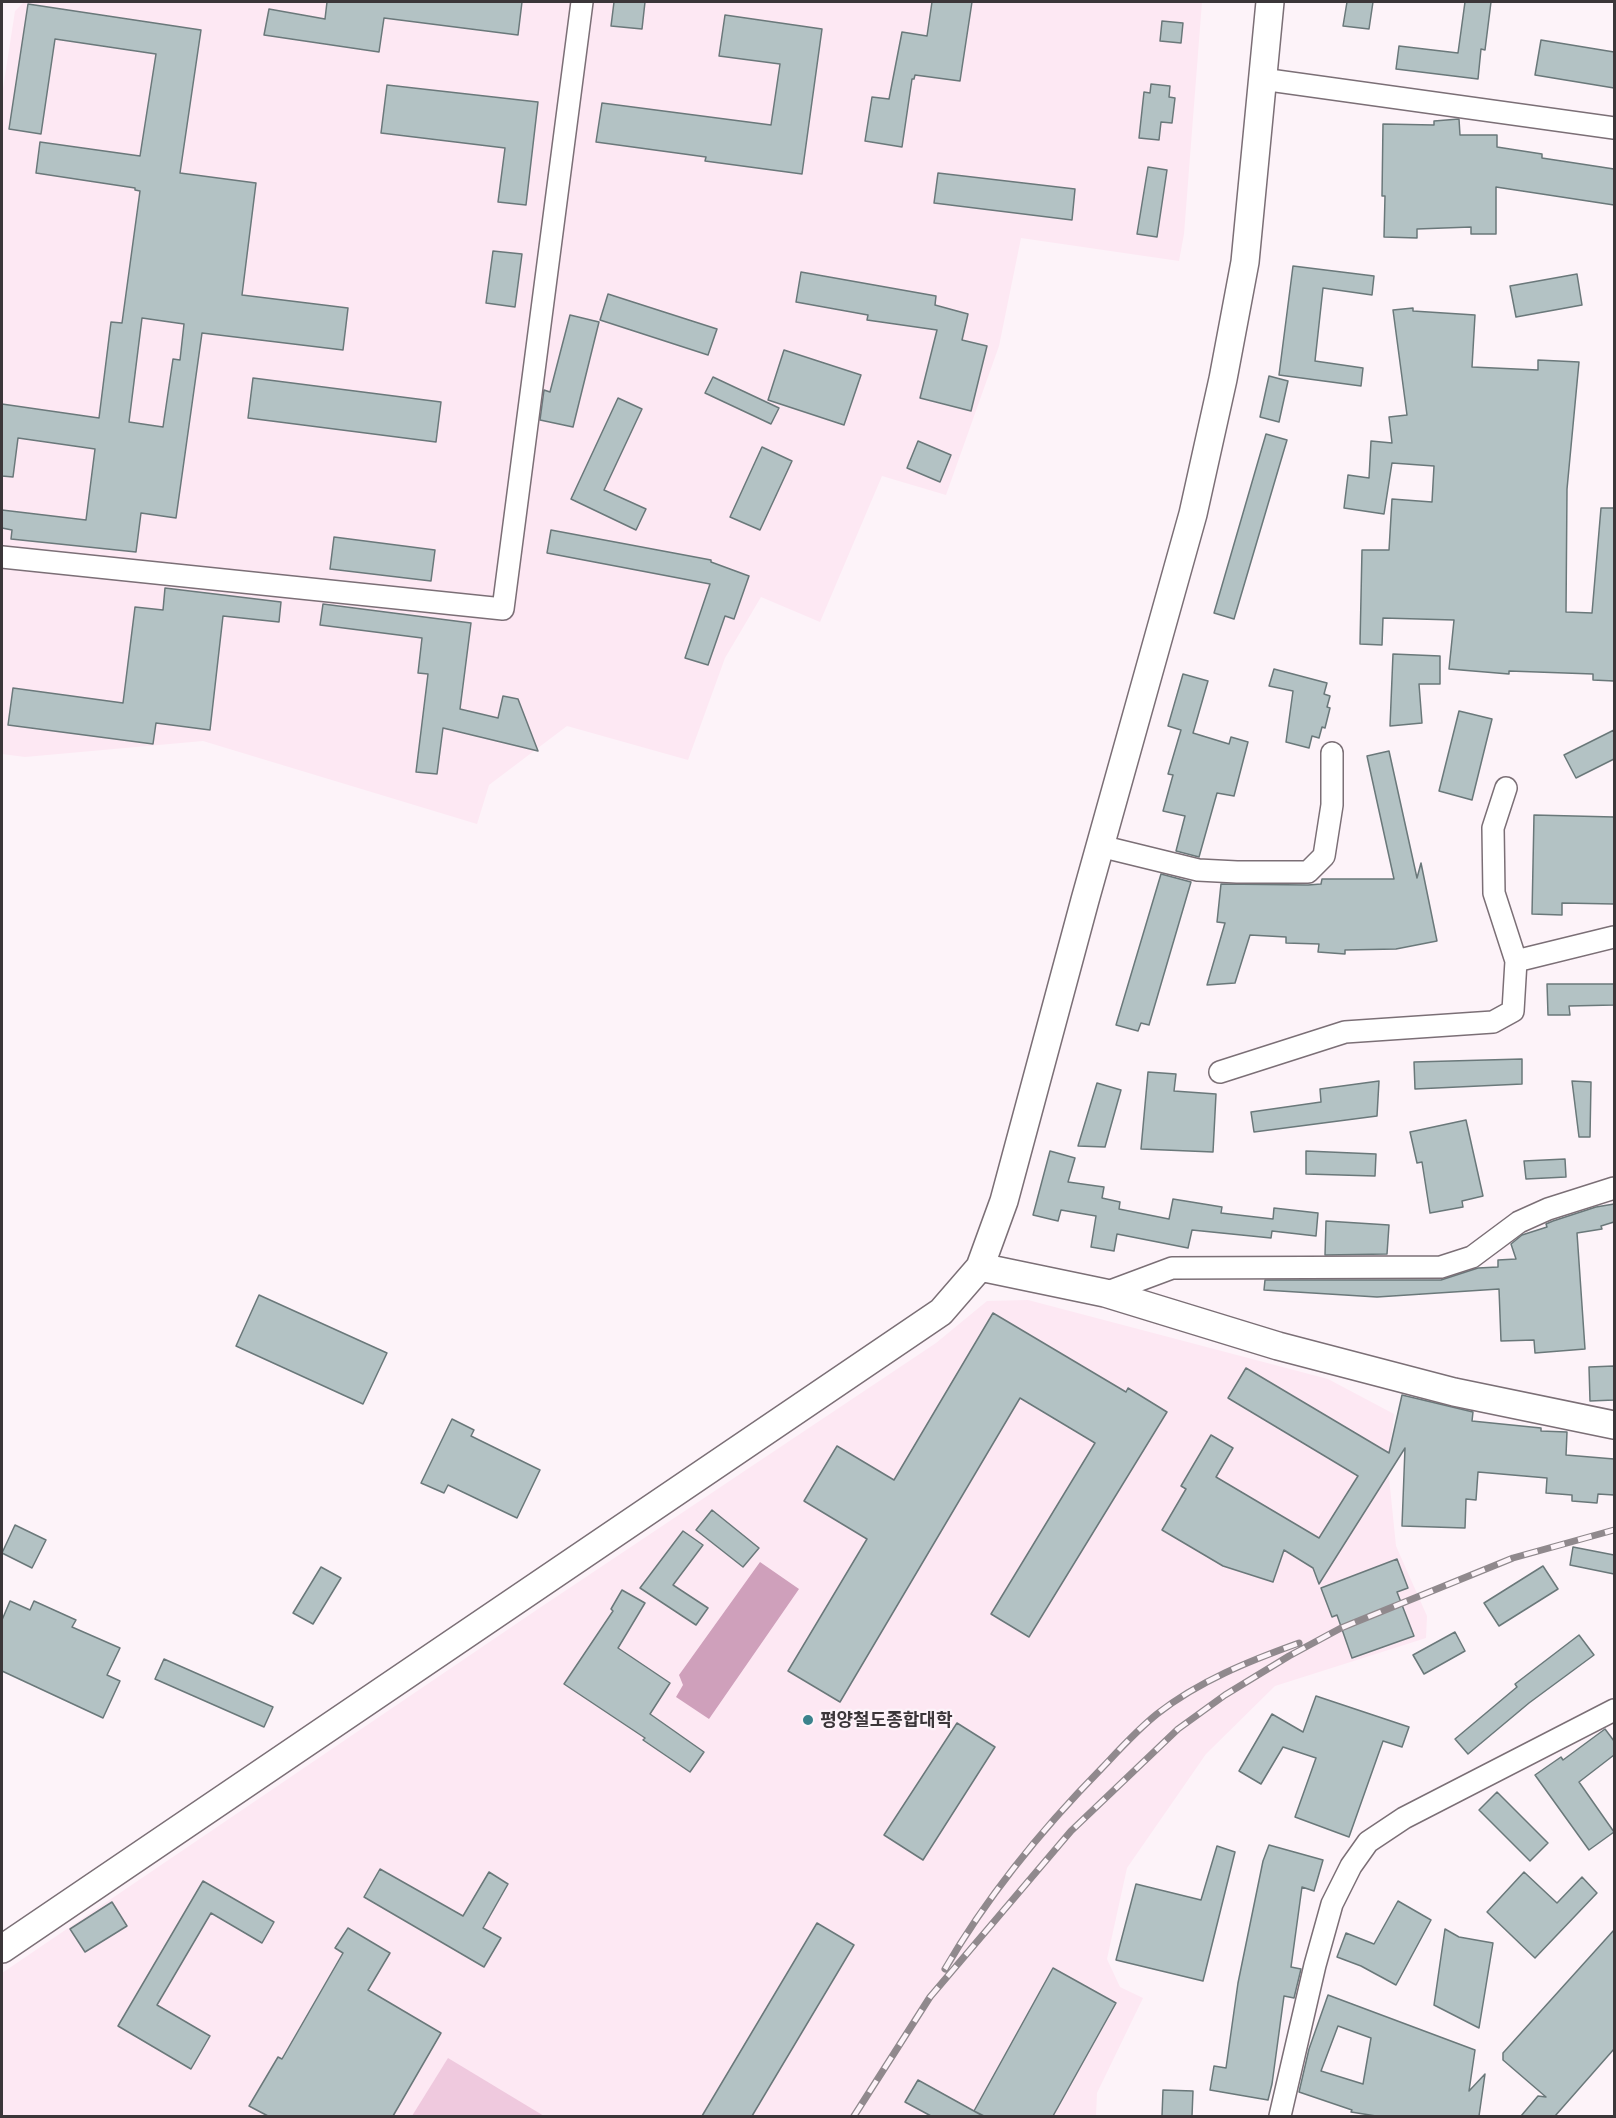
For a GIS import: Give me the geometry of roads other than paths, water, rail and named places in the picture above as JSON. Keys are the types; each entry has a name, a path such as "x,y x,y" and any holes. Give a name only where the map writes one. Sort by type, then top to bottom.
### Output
{"street":[{"path":"2,557 503,609 582,2"},
{"path":"2,1949 941,1312 980,1267 1004,1202 1193,514 1223,379 1245,262 1270,2"},
{"path":"1262,79 1614,128"},
{"path":"1100,846 1198,870 1308,872 1324,856 1332,805 1332,753"},
{"path":"1220,1072 1345,1032 1493,1022 1513,1011 1516,961 1494,893 1493,828 1506,788"},
{"path":"1516,961 1614,937"},
{"path":"1105,1293 1172,1268 1442,1267 1472,1257 1519,1222 1548,1209 1614,1188"},
{"path":"980,1267 1105,1293 1278,1346 1443,1390 1614,1425"},
{"path":"1280,2116 1315,1965 1332,1904 1368,1842 1404,1818 1614,1710"}],"railway":[{"path":"854,2116 930,1997 1071,1831 1178,1729 1225,1695 1341,1628 1513,1558 1614,1530"},
{"path":"945,1969 979,1915 1037,1839 1142,1727 1173,1702 1207,1682 1299,1643"}],"place":[{"name":"평양철도종합대학","path":"808,1720"}]}
